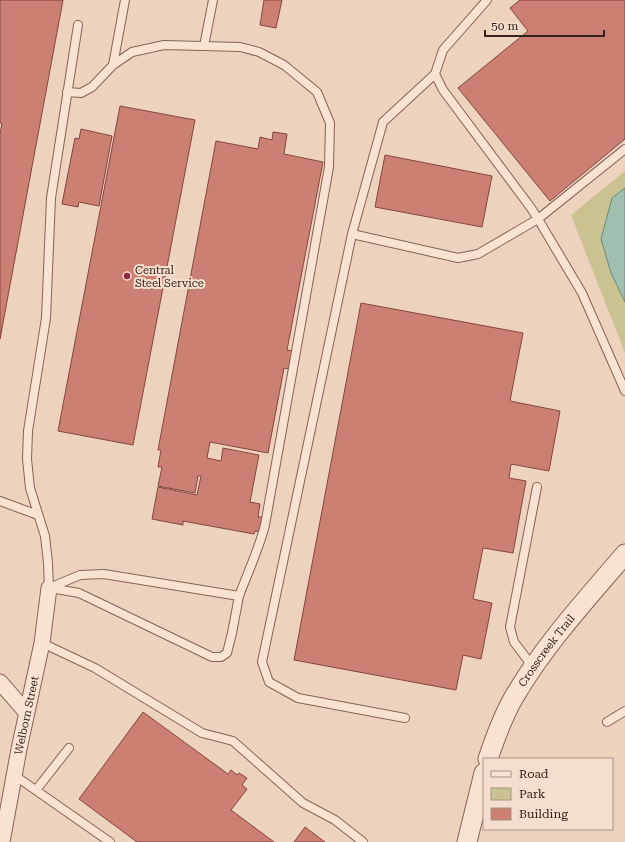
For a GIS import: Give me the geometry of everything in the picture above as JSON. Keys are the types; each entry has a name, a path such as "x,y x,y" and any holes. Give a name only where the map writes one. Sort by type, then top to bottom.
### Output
{"street":[{"name":"Crosscreek Trail","path":"488,758 495,738 513,698 543,652 559,631 625,554"},
{"name":"Welborn Street","path":"2,842 26,712 42,643 49,588"},
{"path":"0,682 26,712"},
{"path":"467,842 483,778"}],"lane":[{"path":"114,65 125,0"},
{"path":"204,46 213,0"},
{"path":"405,718 298,698 269,682 262,662 352,234 383,122 435,74 443,50 487,0"},
{"path":"49,588 45,536 30,488 27,459 28,431 46,318 51,198 78,25"},
{"path":"49,588 79,593 212,657 221,657 227,653 239,596 261,544 265,525 329,167 330,123 317,92 284,65 259,52 240,47 164,45 132,52 114,65 92,87 81,93 67,92"},
{"path":"435,74 443,90 531,208 582,293 625,390"},
{"path":"352,234 458,258 478,254 538,220 625,149"},
{"path":"533,667 514,642 510,627 537,487"},
{"path":"0,500 38,515"},
{"path":"49,588 80,575 104,574 239,596"},
{"path":"42,643 95,668 202,733 233,741 303,803 335,820 363,842"},
{"path":"607,722 625,711"},
{"path":"36,790 69,748"},
{"path":"14,775 110,842"}],"green space":[{"path":"625,171 625,353 571,215"}],"shaded area":[{"path":"625,188 625,302 611,273 601,239 612,198"}],"building":[{"path":"0,0 63,0 0,339 0,134 2,123 0,123"},
{"path":"264,0 282,0 276,28 260,25"},
{"path":"520,0 625,0 625,139 550,201 458,88 528,31 510,8"},
{"name":"Central Steel Service","path":"120,106 195,120 133,445 58,431"},
{"path":"81,129 112,136 99,206 79,202 78,207 62,204 75,138 79,139"},
{"path":"273,132 287,134 284,154 323,162 287,350 292,351 289,369 284,368 268,453 210,442 207,458 221,461 223,448 259,455 250,502 260,504 258,517 262,517 260,532 255,531 254,534 183,521 183,525 152,519 158,487 197,495 201,476 198,476 195,493 158,486 162,467 158,467 161,450 158,450 216,141 258,149 260,137 272,140"},
{"path":"385,155 492,176 482,227 375,207"},
{"path":"361,303 523,333 510,401 560,411 549,471 511,464 509,478 526,481 513,553 483,548 473,599 492,603 481,659 463,655 456,690 294,660"},
{"path":"143,712 228,774 231,770 237,775 239,773 247,778 242,785 247,789 231,810 274,842 137,842 79,799"},
{"path":"305,827 325,842 294,842"}],"place":[{"name":"Central Steel Service","path":"127,276"}]}
